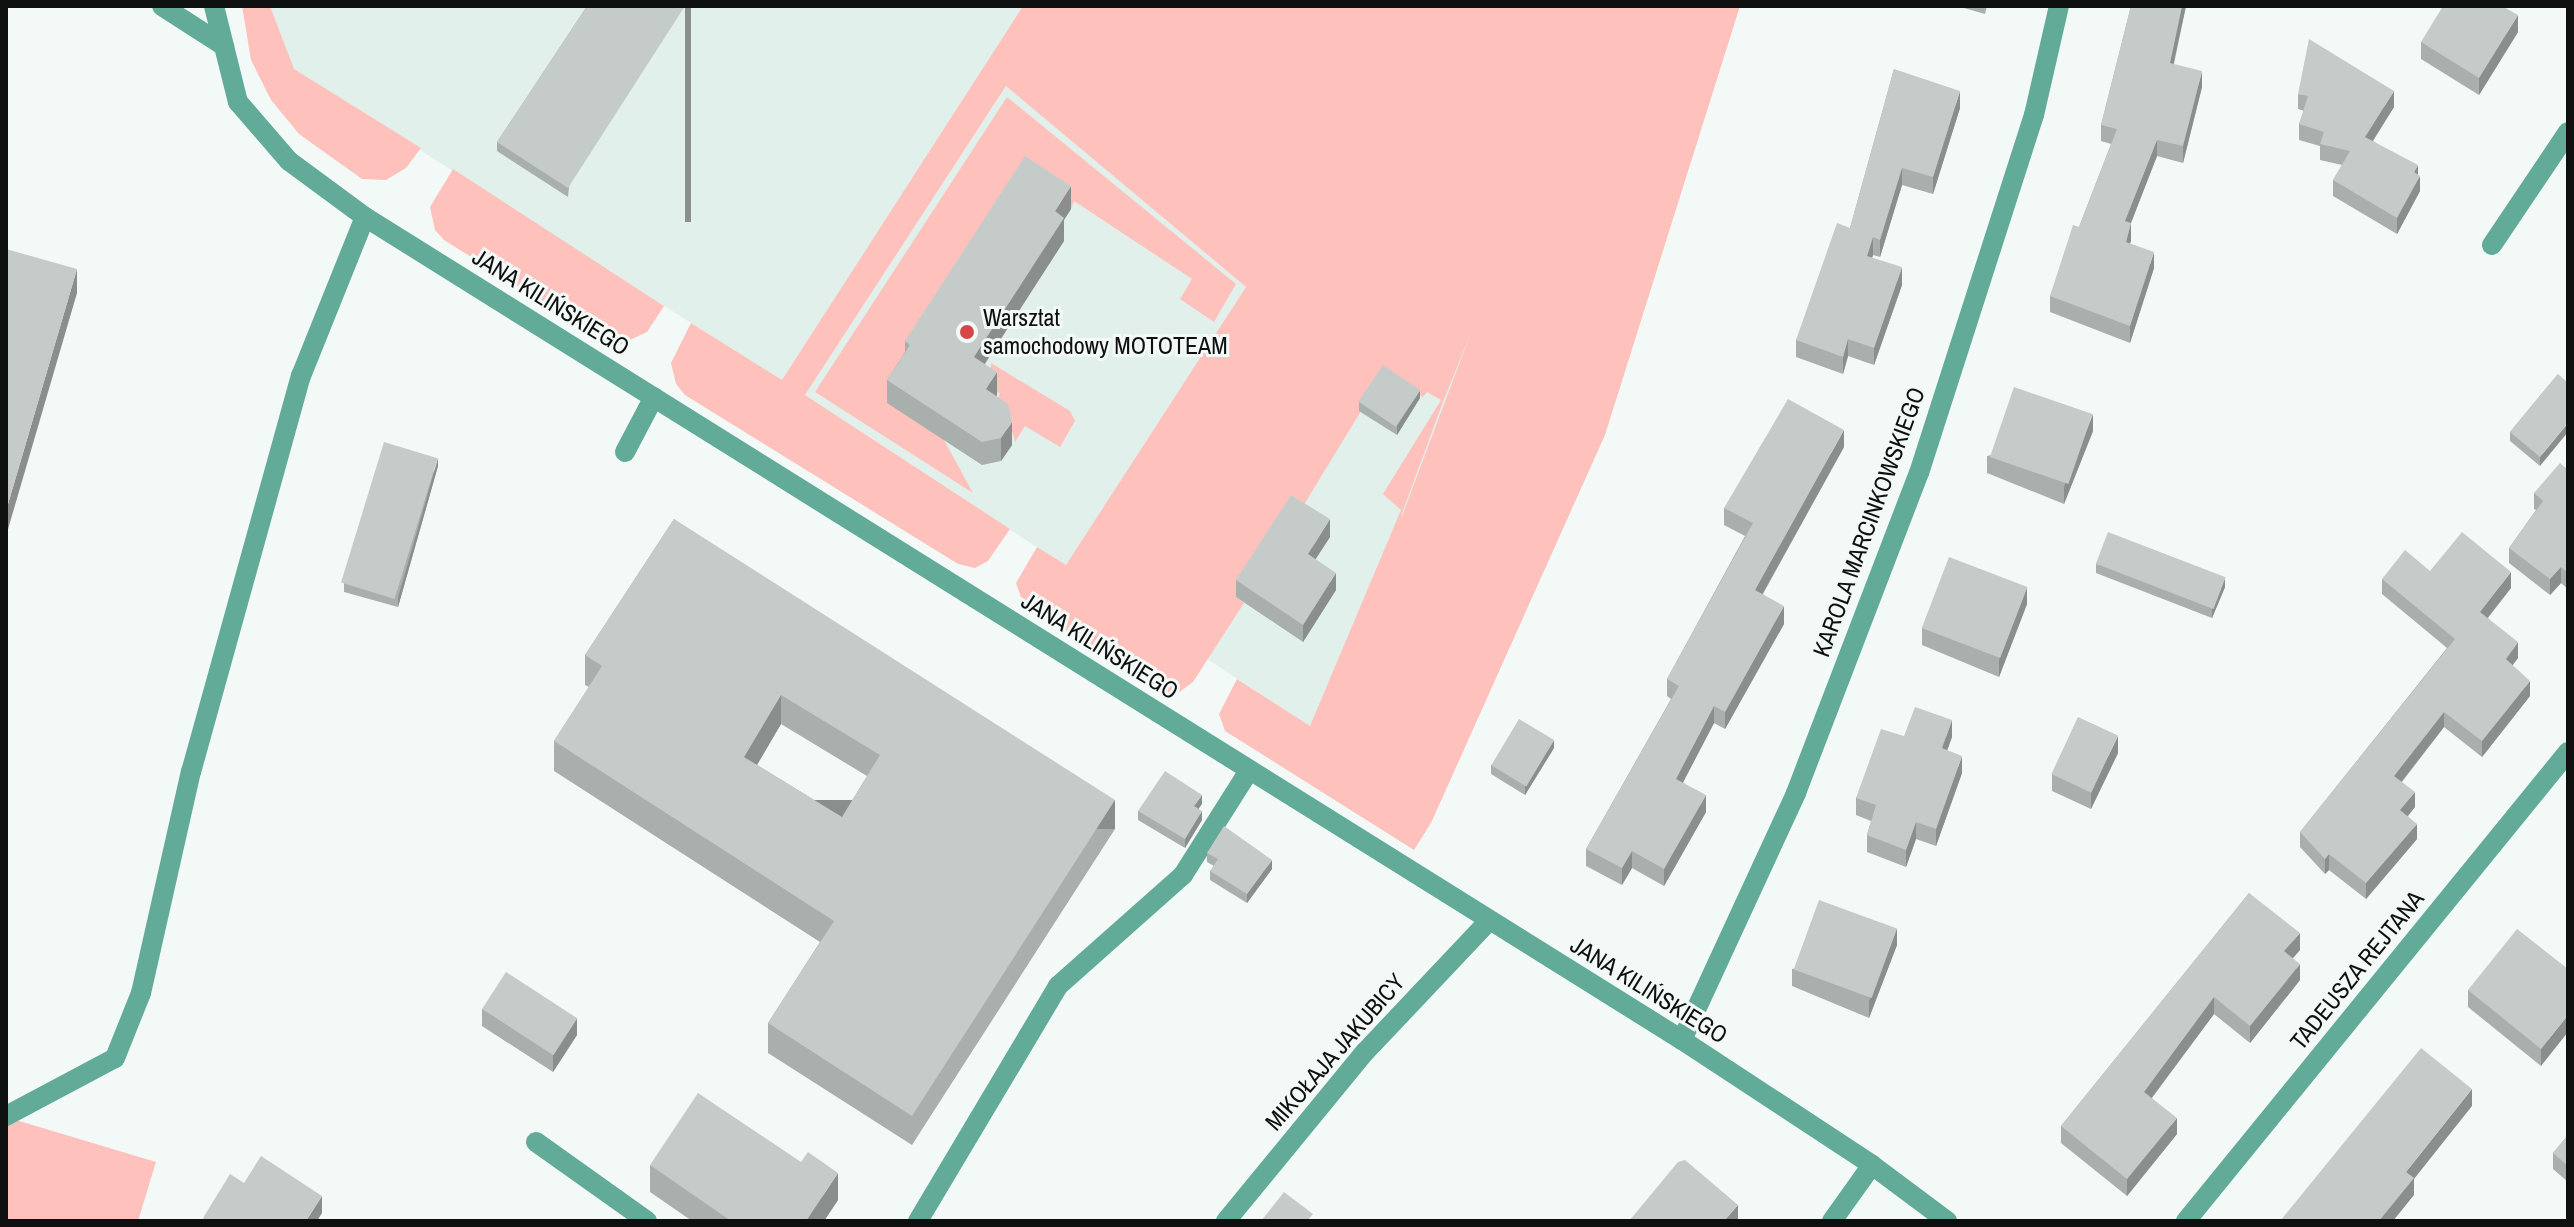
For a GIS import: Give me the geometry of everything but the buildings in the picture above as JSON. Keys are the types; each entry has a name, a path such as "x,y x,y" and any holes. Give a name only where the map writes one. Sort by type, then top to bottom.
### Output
{"street":[{"path":"162,6 224,46"},
{"path":"214,6 224,46"},
{"name":"KAROLA MARCINKOWSKIEGO","path":"1682,1040 1796,793 1919,473 2034,115 2059,6"},
{"name":"JANA KILIŃSKIEGO","path":"224,46 238,102 289,161 365,217 1248,772 1682,1040 1872,1165 1947,1221"},
{"path":"2492,245 2568,132"},
{"path":"6,1116 115,1058 141,993 191,772 301,376 365,217"},
{"path":"625,452 654,397"},
{"name":"TADEUSZA REJTANA","path":"2186,1221 2568,752"},
{"path":"918,1221 1058,986 1183,875 1248,772"},
{"name":"MIKOŁAJA JAKUBICY","path":"1226,1221 1365,1052 1489,921"},
{"path":"536,1142 647,1221"},
{"path":"1832,1221 1872,1165"}],"shaded area":[{"path":"242,6 270,6 294,69 421,148 406,168 386,180 362,179 299,134 271,100 251,60"},
{"path":"270,6 1023,6 782,381 293,69"},
{"path":"1023,6 1740,6 1605,435 1431,823 1414,850 1225,731 1219,714 1237,679 1310,726 1401,510 1383,494 1441,400 1427,392 1423,397 1383,375 1297,516 1236,597 1244,603 1193,682 1178,693 1166,694 1023,603 1016,583 1037,547 1066,565 1246,287 1006,86 805,395 1010,529 988,561 975,568 958,564 685,395 676,384 671,363 691,323 782,380","holes":["1470,335 1402,516 1443,402"]},
{"path":"1006,86 1246,287 1507,238 1320,733 805,395"},
{"path":"1007,97 1236,284 1214,322 1180,299 1192,279 1074,201 1071,209 1025,180 944,440 973,493 815,392"},
{"path":"453,169 664,306 647,332 615,347 444,240 435,230 430,207"},
{"path":"991,363 1070,411 1075,421 1060,447 1025,426 1015,442 1010,423 990,411 1000,394 989,386"},
{"path":"6,1117 156,1162 138,1221 6,1221"}],"place":[{"name":"Warsztat samochodowy MOTOTEAM","path":"967,332"}]}
